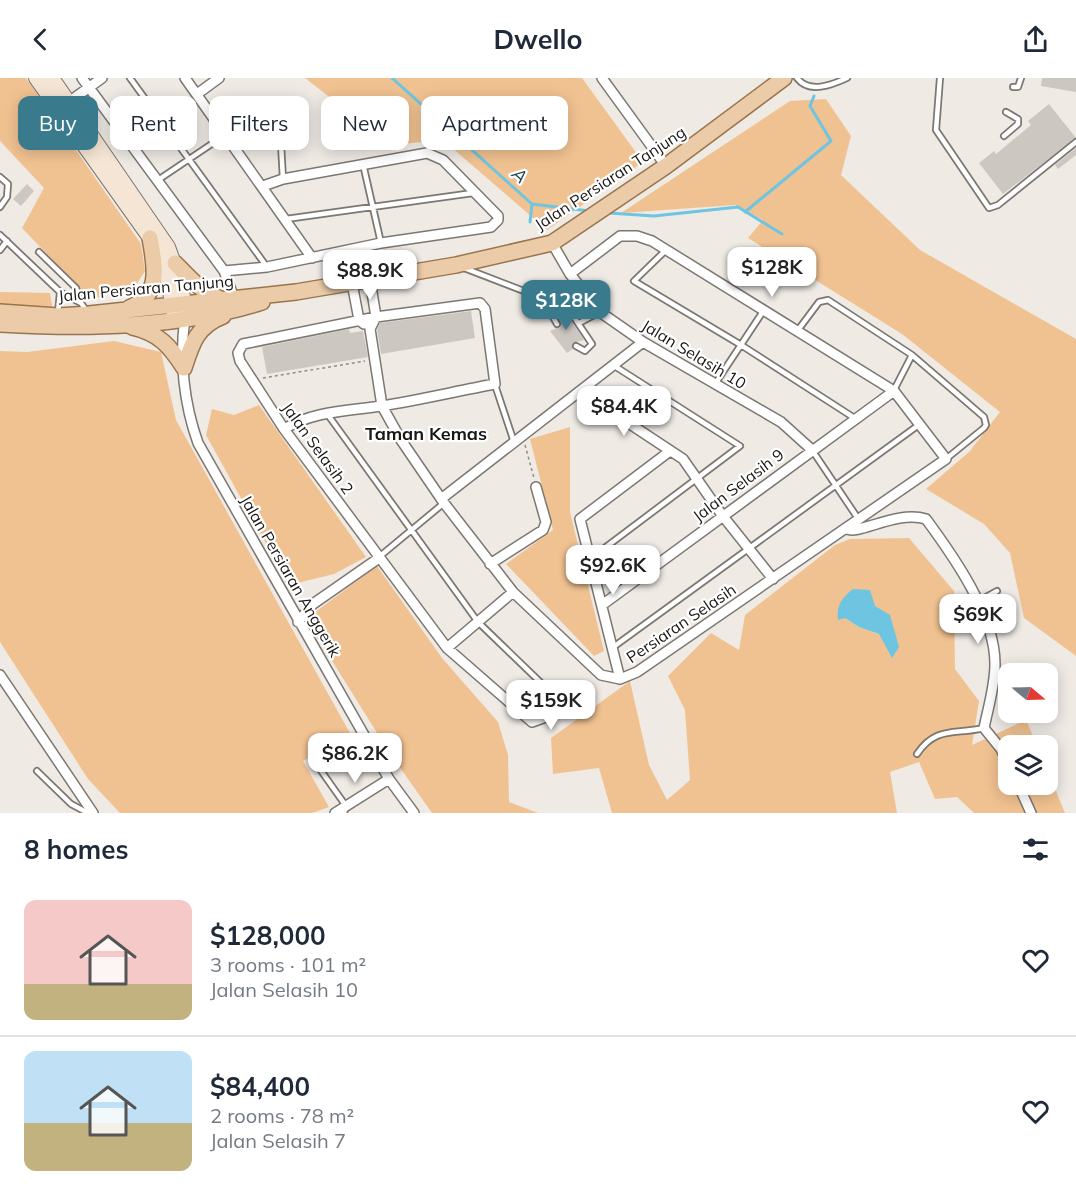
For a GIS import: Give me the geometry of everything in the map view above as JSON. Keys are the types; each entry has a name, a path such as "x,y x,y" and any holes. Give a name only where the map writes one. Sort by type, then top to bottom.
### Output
{"main road":[{"name":"Jalan Persiaran Tanjung","path":"0,324 54,327 179,312 456,265 552,243 666,166 784,78"},
{"path":"150,238 155,277 151,292 120,318 159,336 173,350 184,368"},
{"path":"175,263 202,289 233,302 197,333 184,368"},
{"name":"Jalan Persiaran Tanjung","path":"179,312 233,302"},
{"name":"Jalan Persiaran Tanjung","path":"0,312 57,316 85,309 120,318"}],"street":[{"name":"Jalan Persiaran Anggerik","path":"36,78 55,96"},
{"name":"Jalan Persiaran Anggerik","path":"52,78 61,96"},
{"path":"82,78 224,272 233,302"},
{"path":"77,96 102,78"},
{"path":"185,78 209,111"},
{"path":"197,94 219,78"},
{"path":"602,78 666,166"},
{"name":"Jalan Persiaran Anggerik","path":"94,150 150,238 166,268 179,312"},
{"name":"Jalan Persiaran Anggerik","path":"98,150 168,247 175,263 188,409 198,443 389,779 414,813"},
{"path":"237,150 312,258"},
{"path":"224,272 267,267 381,243 491,227 497,223 498,216 476,192 436,155 427,153 283,179 263,186"},
{"path":"570,274 620,236 637,236 666,250 894,391 946,459"},
{"name":"Jalan Selasih 10","path":"552,243 570,274 600,312 643,342 782,422 811,449"},
{"path":"352,283 359,320 370,329 376,317 370,280"},
{"path":"284,429 302,418 382,406 495,384 485,309 480,303 359,320"},
{"name":"Jalan Selasih 2","path":"359,320 243,344 238,353 240,361 284,429 447,648 532,722 565,710 566,707"},
{"name":"Persiaran Selasih","path":"370,329 382,406 401,440 442,501 513,592 601,675 620,679 637,672 946,459"},
{"path":"442,501 522,435 643,342"},
{"path":"580,391 683,459 747,549 773,579"},
{"name":"Jalan Selasih 9","path":"602,605 811,449 894,391"},
{"path":"620,679 580,519 670,451"},
{"path":"490,564 543,530 546,522 536,487"},
{"path":"847,529 856,531 908,515 926,519 955,558 990,633 995,663 984,729 998,745"},
{"path":"298,622 313,604 379,558"},
{"path":"447,648 513,592"},
{"path":"0,675 93,813"},
{"path":"335,813 345,810 389,779"},
{"path":"1023,795 1031,813"}],"lane":[{"path":"130,78 267,267"},
{"path":"797,78 801,83 810,87 834,84 847,78"},
{"path":"1013,87 1018,87 1021,78"},
{"path":"949,81 940,79 936,130 988,208 998,205 1076,142"},
{"path":"1004,136 1018,124 1018,119 1006,112"},
{"path":"158,180 209,145"},
{"path":"281,150 283,179"},
{"path":"363,164 381,243"},
{"path":"0,177 8,184 7,197 0,207"},
{"path":"286,219 476,192"},
{"path":"0,235 60,292 85,309"},
{"path":"0,250 8,241"},
{"path":"666,250 634,281 741,345 856,419"},
{"path":"39,252 76,288 85,309"},
{"path":"456,265 542,298 557,324"},
{"path":"57,316 60,292"},
{"path":"542,298 554,294 561,298 592,344 585,351 576,346"},
{"path":"798,330 819,302 825,299 912,355 986,421 984,428 946,459"},
{"path":"715,384 764,310"},
{"path":"579,323 600,312"},
{"path":"894,391 912,355"},
{"path":"590,560 740,446 614,365"},
{"path":"495,384 514,442"},
{"path":"326,413 478,622 566,707"},
{"path":"612,648 920,424"},
{"path":"811,449 859,520"},
{"path":"379,558 412,531 442,501"},
{"path":"977,602 997,591"},
{"path":"917,754 927,739 941,734 984,729"},
{"path":"317,765 345,810"},
{"path":"37,771 71,804 88,813"}],"path":[{"path":"253,380 375,359"},
{"path":"522,435 536,487"}],"shaded area":[{"path":"0,78 26,78 38,96 18,96 18,150 76,150 141,244 145,271 136,285 91,300 22,228 44,188 0,141"},
{"path":"305,78 582,78 643,162 547,230 455,150 568,150 568,96 421,96 421,142 409,143 409,96 328,96"},
{"path":"826,99 851,136 841,175 920,250 1076,339 1076,656 1024,618 1010,553 984,524 926,489 970,451 1000,412 902,334 748,238 763,220 735,205 621,213 790,101"},
{"path":"0,292 50,293 53,311 0,308"},
{"path":"114,341 161,352 176,420 351,735 303,761 329,807 312,813 120,813 88,779 0,642 0,351 27,352"},
{"path":"259,405 366,557 334,574 289,585 206,435 212,409 234,415"},
{"path":"570,427 570,512 604,651 594,656 506,564 553,530 530,439"},
{"path":"909,538 954,591 955,669 979,701 972,745 1020,723 1027,723 1033,735 998,735 998,795 1057,795 1065,813 974,813 957,797 935,799 919,762 890,772 897,813 612,813 599,768 553,774 551,738 630,681 649,765 667,800 690,780 685,710 668,676 711,633 739,650 745,615 835,545 850,539","holes":["890,616 879,634 859,627 845,618"]},
{"path":"377,566 442,658 498,722 508,755 509,802 538,813 432,813 387,749 306,619"}],"water":[{"path":"853,589 870,590 875,606 890,615 899,647 892,658 879,634 859,627 845,618 838,620 841,602"}],"building":[{"path":"1042,78 1076,78 1076,92 1041,86"},
{"path":"1049,104 1076,138 1003,194 979,163 994,151 996,154 1031,125 1028,121"},
{"path":"1076,148 1076,155 1058,169 1055,165"},
{"path":"27,184 34,191 21,206 13,199"},
{"path":"561,305 584,340 573,343 573,349 567,353 550,331 561,326 554,310"},
{"path":"471,311 475,338 381,354 377,330 380,323"},
{"path":"349,329 350,333 363,331 368,357 267,374 262,347"}],"waterway":[{"name":"A","path":"392,78 532,204 590,211"},
{"path":"745,212 831,141 810,106 814,96"},
{"path":"530,222 532,204"},
{"path":"609,213 654,216 738,207 782,234"}],"district":[{"name":"Taman Kemas","path":"426,433"}]}
